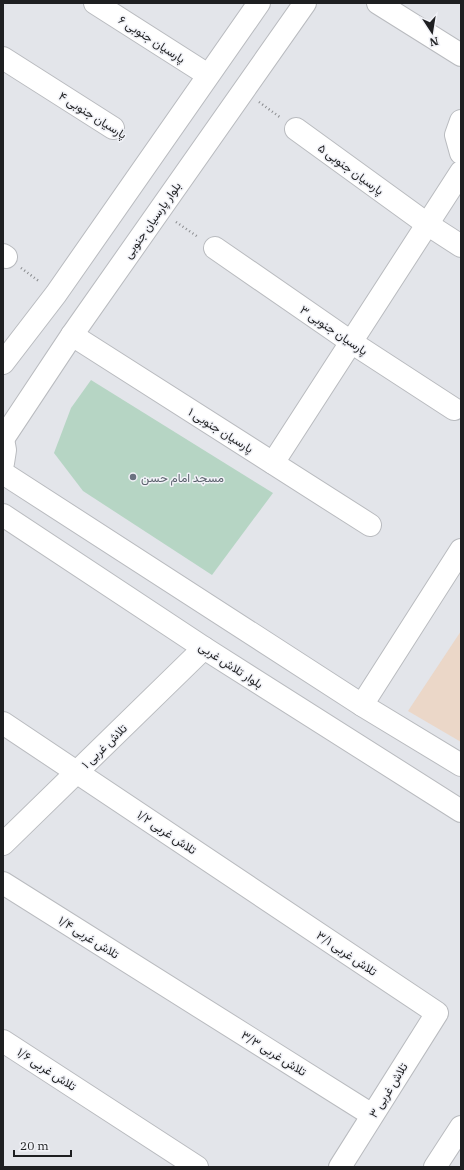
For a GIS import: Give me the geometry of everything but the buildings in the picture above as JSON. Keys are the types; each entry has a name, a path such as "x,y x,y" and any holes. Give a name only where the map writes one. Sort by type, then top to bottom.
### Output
{"street":[{"name":"۶ پارسیان جنوبی","path":"95,3 208,75"},
{"path":"3,364 56,294 259,3"},
{"name":"بلوار پارسیان جنوبی","path":"3,439 72,335 304,3"},
{"path":"378,3 461,55"},
{"name":"۴ پارسیان جنوبی","path":"3,58 113,128"},
{"path":"461,121 456,135 461,153"},
{"name":"۵ پارسیان جنوبی","path":"296,129 427,224 461,246"},
{"path":"273,463 461,172"},
{"name":"۳ پارسیان جنوبی","path":"215,248 351,342 454,409"},
{"name":"۱ پارسیان جنوبی","path":"72,335 370,524"},
{"path":"3,439 5,450 3,462"},
{"path":"3,472 362,705 461,765"},
{"name":"بلوار تلاش غربی","path":"3,514 204,648 461,811"},
{"path":"362,705 461,550"},
{"name":"۱ تلاش غربی","path":"3,844 204,648"},
{"name":"۱/۲ تلاش غربی","path":"3,723 257,893"},
{"name":"۱/۴ تلاش غربی","path":"3,883 176,991"},
{"name":"۳/۱ تلاش غربی","path":"257,893 437,1013"},
{"name":"۳/۳ تلاش غربی","path":"176,991 372,1115"},
{"name":"۳ تلاش غربی","path":"340,1167 437,1013"},
{"name":"۱/۶ تلاش غربی","path":"3,1041 197,1167"},
{"path":"435,1167 461,1127"}],"path":[{"path":"243,90 296,129"},
{"path":"159,210 215,248"},
{"path":"5,256 56,294"}],"shaded area":[{"path":"461,631 461,742 408,711"}],"green space":[{"path":"91,380 273,493 212,575 83,491 54,453 71,408"}],"place":[{"name":"مسجد امام حسن","path":"133,477"}]}
